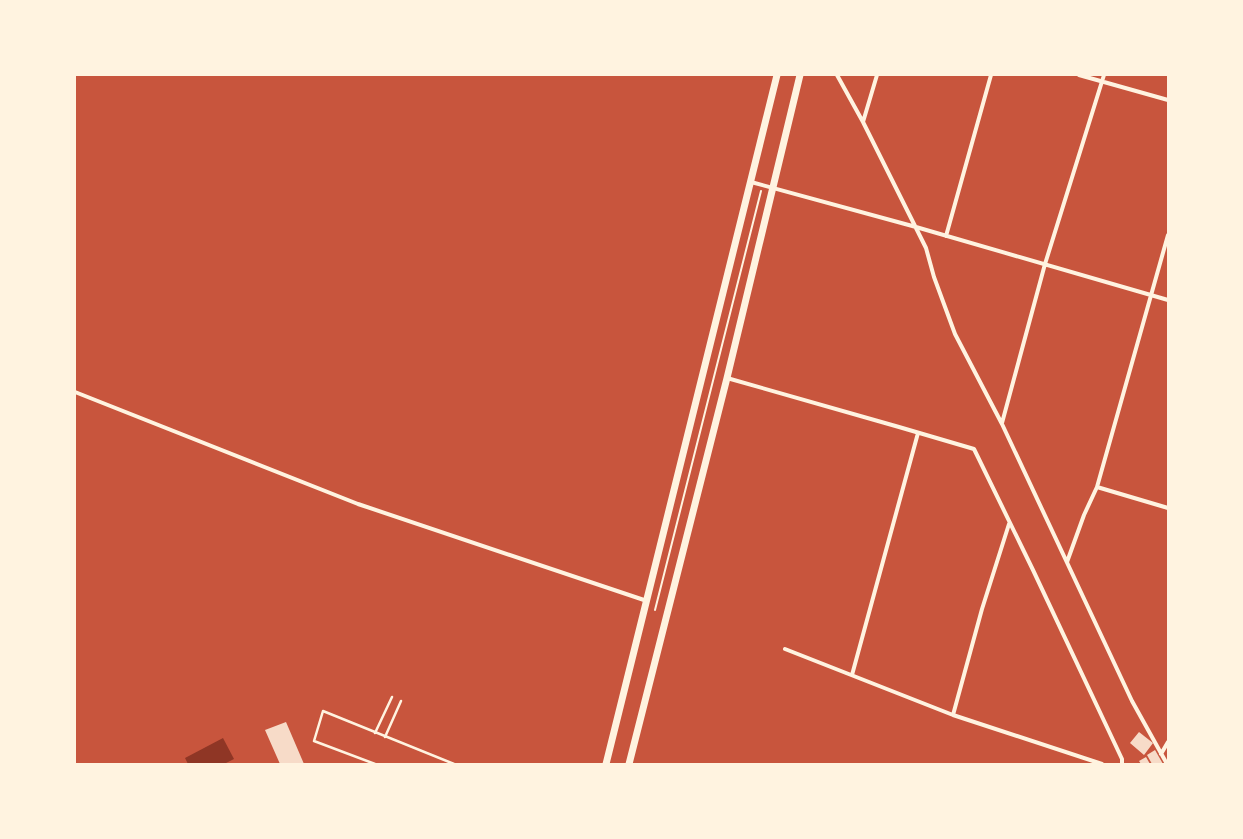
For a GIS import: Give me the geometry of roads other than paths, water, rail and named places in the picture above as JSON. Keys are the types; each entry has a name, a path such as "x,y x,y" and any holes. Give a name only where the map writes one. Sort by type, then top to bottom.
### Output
{"main road":[{"path":"606,764 777,75"},
{"path":"629,764 727,378 800,75"}],"street":[{"path":"837,75 863,122 916,227 926,248 934,277 955,334 1002,424 1132,702 1167,764"},
{"path":"863,122 877,75"},
{"path":"946,236 991,75"},
{"path":"1079,75 1168,100"},
{"path":"1002,424 1045,264 1104,75"},
{"path":"751,182 916,227 1168,300"},
{"path":"1067,562 1084,515 1097,487 1168,235"},
{"path":"727,378 974,449 1122,758 1122,764"},
{"path":"75,392 358,504 647,601"},
{"path":"852,675 918,433"},
{"path":"1097,487 1168,508"},
{"path":"953,715 982,609 1010,524"},
{"path":"785,648 953,715 1102,764"},
{"path":"1161,754 1168,742"}],"lane":[{"path":"375,733 392,697"},
{"path":"385,737 401,701"},
{"path":"375,764 314,741 323,711 454,764"}]}
